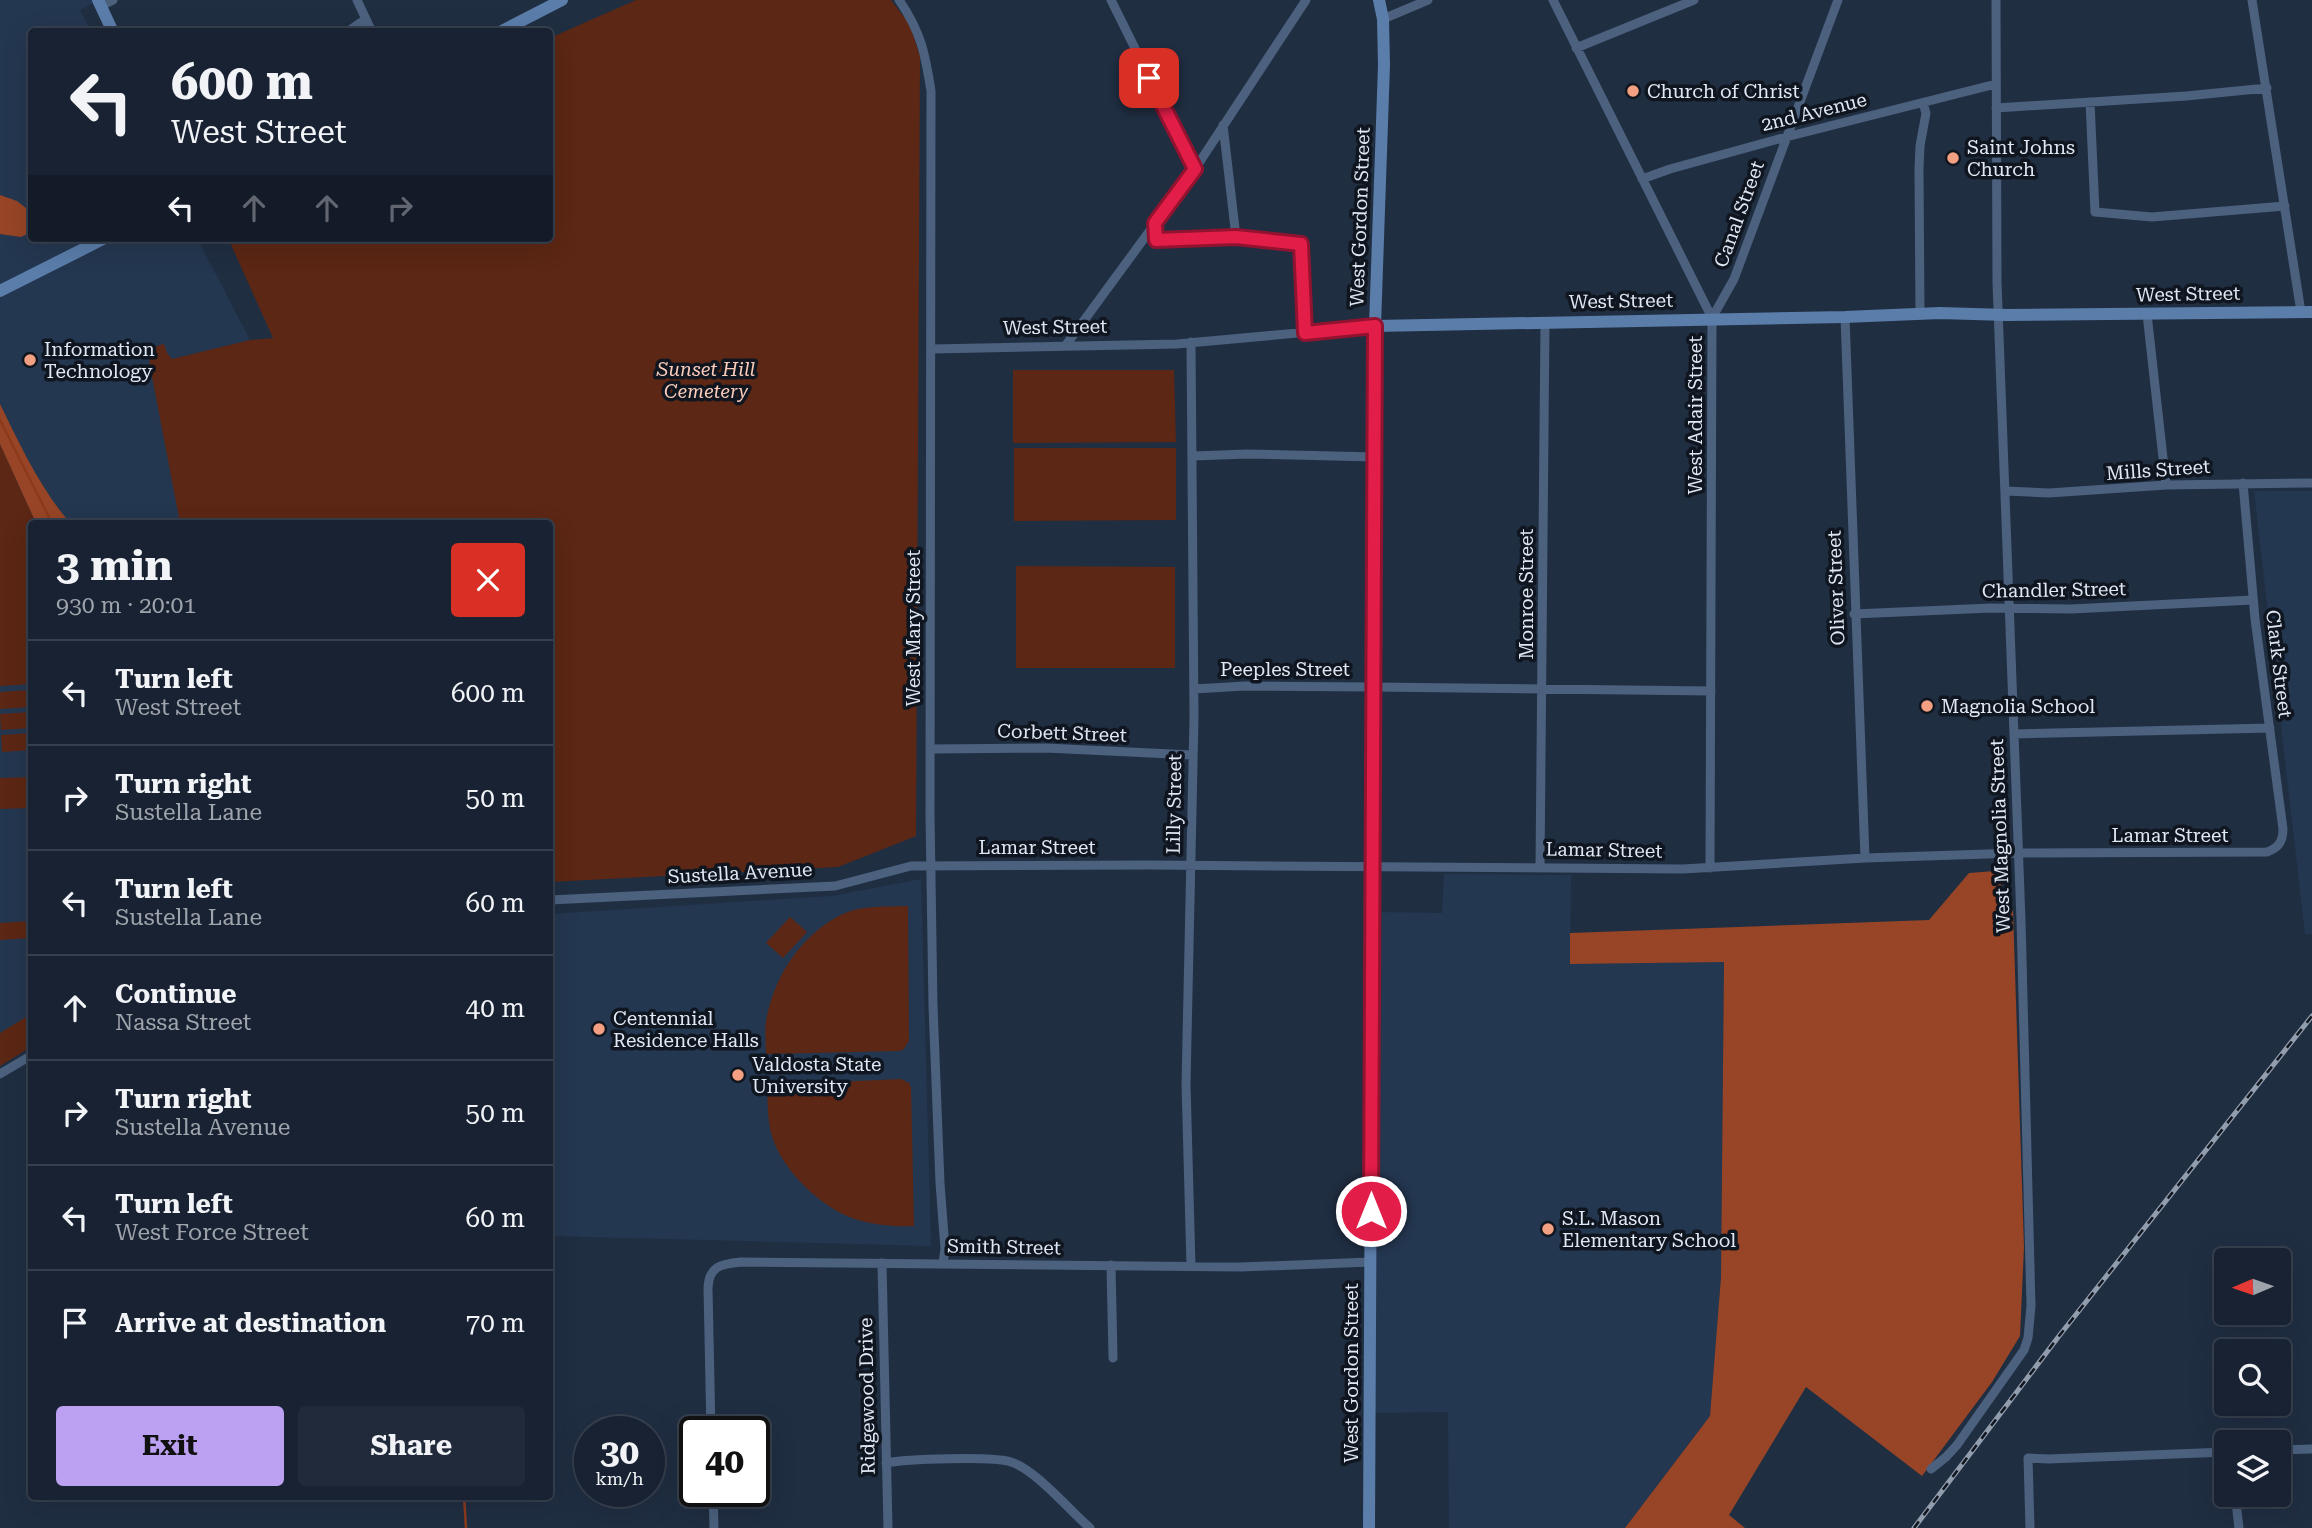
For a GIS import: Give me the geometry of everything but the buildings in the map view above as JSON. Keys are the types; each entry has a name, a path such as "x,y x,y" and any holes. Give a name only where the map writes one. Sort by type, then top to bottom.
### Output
{"street":[{"path":"357,0 370,28"},
{"path":"508,28 562,0"},
{"path":"1111,0 1195,169"},
{"path":"1066,345 1195,169 1306,0"},
{"name":"West Gordon Street","path":"1369,1528 1375,326 1384,65 1383,19 1379,0"},
{"path":"1383,19 1428,0"},
{"name":"West Adair Street","path":"1553,0 1712,318 1710,868"},
{"path":"1576,48 1695,0"},
{"name":"Canal Street","path":"1712,318 1734,279 1838,0"},
{"name":"West Magnolia Street","path":"1931,1469 1946,1457 1968,1432 2020,1358 2028,1338 2031,1272 1999,315 1996,0"},
{"path":"2252,0 2285,206 2306,312"},
{"name":"West Mary Street","path":"900,1 914,22 926,57 931,91 930,866 933,1006 945,1249 943,1263"},
{"path":"104,2 112,28"},
{"path":"352,28 366,19"},
{"name":"2nd Avenue","path":"1642,179 1786,137 1996,84"},
{"path":"1996,108 2267,88"},
{"path":"2090,102 2095,212 2152,217 2285,206"},
{"path":"1920,315 1919,169 1926,113 1923,103"},
{"path":"1223,125 1236,237"},
{"path":"1155,223 1156,240 1236,237 1301,244 1305,333"},
{"path":"0,291 97,242"},
{"name":"West Street","path":"932,349 1124,346 1375,326 1940,313 1999,315 2306,312"},
{"path":"2147,314 2166,485"},
{"name":"Oliver Street","path":"1845,317 1865,858"},
{"name":"Monroe Street","path":"1540,867 1545,322"},
{"name":"Lilly Street","path":"1191,342 1195,689 1186,1084 1191,1266"},
{"path":"1193,456 1247,454 1376,457"},
{"name":"Clark Street","path":"2243,483 2253,600 2283,830 2283,837 2277,848"},
{"name":"Mills Street","path":"2006,491 2049,493 2166,485 2312,483"},
{"name":"Chandler Street","path":"1854,614 2009,608 2071,609 2253,600"},
{"name":"Peeples Street","path":"1195,689 1245,686 1712,691"},
{"path":"2014,734 2270,728"},
{"name":"Corbett Street","path":"930,749 1046,748 1192,755"},
{"name":"Lamar Street","path":"930,866 1006,864 1710,868 1865,858 2018,853 2267,852 2277,848"},
{"name":"Sustella Avenue","path":"553,900 835,886 911,866 930,866"},
{"path":"0,1074 28,1057"},
{"name":"Smith Street","path":"711,1416 709,1281 711,1272 719,1264 1253,1266 1371,1262"},
{"name":"Ridgewood Drive","path":"882,1263 888,1528"},
{"path":"1111,1265 1113,1358"},
{"path":"2291,1450 2312,1449"},
{"path":"2030,1528 2028,1458 2214,1452"},
{"path":"886,1463 898,1460 964,1459 1012,1462 1032,1475 1090,1528"},
{"path":"713,1507 714,1528"},
{"path":"2237,1507 2239,1528"}],"shaded area":[{"path":"0,0 98,0 80,10 89,28 28,28 28,242 199,242 250,340 172,359 189,520 28,520 28,1049 0,1066"},
{"path":"0,195 17,201 28,210 28,234 21,237 0,234"},
{"path":"0,404 40,481 67,520 35,520 0,444"},
{"path":"2254,491 2312,491 2312,934 2305,934"},
{"path":"1995,871 2013,911 2024,1247 2020,1336 1992,1382 1922,1476 1806,1387 1729,1515 1745,1528 1625,1528 1710,1416 1721,1277 1724,962 1570,964 1570,933 1929,920 1969,873"},
{"name":"S.L. Mason Elementary School","path":"1444,874 1571,875 1570,964 1724,961 1721,1277 1710,1416 1625,1528 1449,1528 1448,1412 1374,1413 1375,912 1442,913"},
{"name":"Valdosta State University","path":"921,879 931,1246 553,1236 553,914 832,896"}],"green space":[{"name":"Sunset Hill Cemetery","path":"636,0 891,0 910,25 920,56 916,836 838,867 553,882 553,520 179,520 150,366 152,351 164,344 172,359 250,340 273,338 230,242 553,242 553,37"},
{"path":"1013,370 1174,370 1176,442 1013,443"},
{"path":"0,444 35,520 28,520 28,684 0,686"},
{"path":"1014,448 1176,448 1176,520 1014,521"},
{"path":"1016,566 1175,567 1175,668 1016,668"},
{"path":"28,690 28,707 0,709 0,692"},
{"path":"28,712 28,728 1,730 0,714"},
{"path":"28,733 28,750 2,752 1,735"},
{"path":"28,777 28,808 0,809 0,778"},
{"path":"908,906 909,1041 903,1050 766,1054 766,1025 771,1000 784,970 804,943 829,922 851,911"},
{"path":"790,917 807,932 783,958 766,943"},
{"path":"28,921 28,938 0,940 0,923"},
{"path":"28,1016 28,1049 0,1066 0,1033"},
{"path":"901,1079 909,1083 911,1088 914,1226 884,1225 855,1219 818,1198 795,1176 778,1151 771,1133 768,1112 767,1085"}],"waterway":[{"path":"0,420 50,520"},
{"path":"464,1500 466,1528"}],"railway":[{"path":"1914,1528 2059,1336 2312,1016"}],"place":[{"name":"Church of Christ","path":"1633,91"},
{"name":"Saint Johns Church","path":"1953,158"},
{"name":"Information Technology","path":"30,360"},
{"name":"Magnolia School","path":"1927,706"},
{"name":"Centennial Residence Halls","path":"599,1029"},
{"name":"Valdosta State University","path":"738,1075"},
{"name":"S.L. Mason Elementary School","path":"1548,1229"}],"route":[{"path":"1149,78 1195,169 1155,223 1156,240 1236,237 1301,244 1305,333 1375,326 1371,1211"}]}
